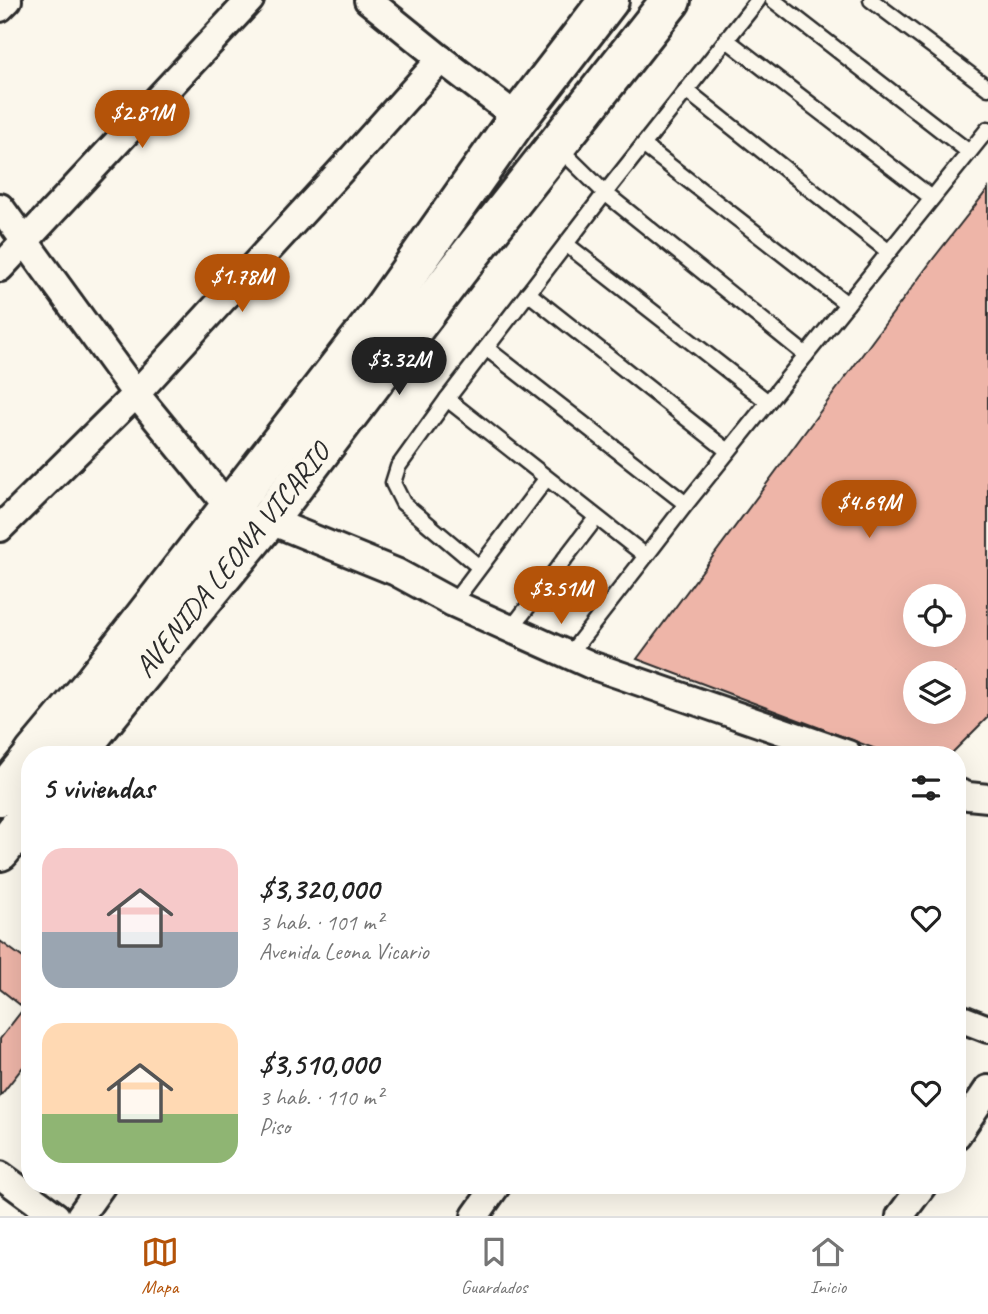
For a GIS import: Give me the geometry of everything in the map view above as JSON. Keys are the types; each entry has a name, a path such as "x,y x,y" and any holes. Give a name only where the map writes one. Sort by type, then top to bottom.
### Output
{"street":[{"path":"0,8 8,0"},
{"path":"0,268 250,0"},
{"name":"AVENIDA LEONA VICARIO","path":"41,746 95,681 376,319 518,118 609,0"},
{"name":"AVENIDA LEONA VICARIO","path":"83,746 268,520 458,270 671,0"},
{"path":"377,3 441,59 518,118"},
{"path":"0,528 136,394 441,59"},
{"path":"0,207 136,394 230,509 239,516 255,521 268,520 396,572 453,603 591,665 825,746"},
{"path":"0,796 21,771"},
{"path":"966,795 988,798"},
{"path":"0,851 21,825"},
{"path":"966,1020 988,1029"},
{"path":"966,1122 988,1089"},
{"path":"0,1175 21,1190"},
{"path":"26,1194 56,1216"},
{"path":"80,1216 96,1194"},
{"path":"475,1216 491,1194"},
{"path":"900,1216 916,1194"}],"lane":[{"path":"479,567 404,503 393,483 398,467 605,193 758,0"},
{"path":"773,0 969,152"},
{"path":"871,0 988,88"},
{"path":"727,40 932,198"},
{"path":"686,90 889,252"},
{"path":"569,656 686,504 988,128"},
{"path":"643,145 847,304"},
{"path":"557,146 605,193 806,355"},
{"path":"566,244 768,402"},
{"path":"528,293 728,452"},
{"path":"486,348 686,504"},
{"path":"447,400 646,556"},
{"path":"453,603 546,478"},
{"path":"510,630 596,518"}],"building":[{"path":"988,189 988,717 959,746 868,746 637,659 933,259"},
{"path":"0,941 21,956 21,1006 0,989"},
{"path":"21,1012 21,1069 0,1096 0,1039"}]}
